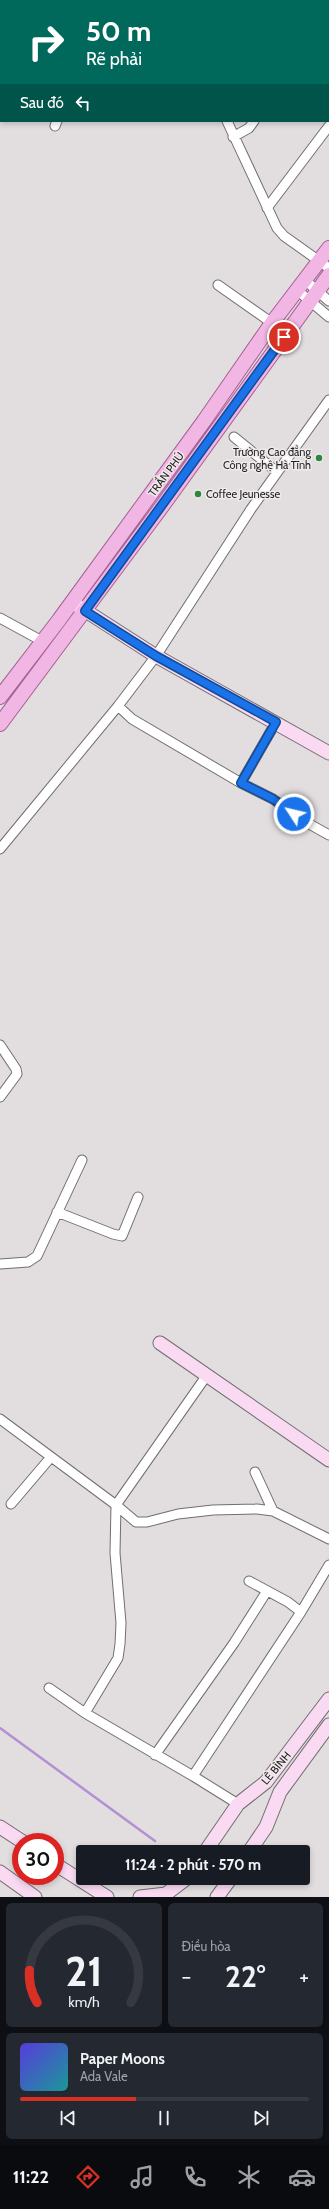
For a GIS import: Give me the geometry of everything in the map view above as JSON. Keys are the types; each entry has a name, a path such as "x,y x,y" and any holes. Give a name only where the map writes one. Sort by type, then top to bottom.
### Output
{"main road":[{"name":"TRẦN PHÚ","path":"0,697 5,684 42,641 72,602 208,415 272,323 301,285 324,265 329,248"},
{"name":"TRẦN PHÚ","path":"0,724 188,471 329,275"}],"street":[{"path":"226,122 267,208 284,236 324,265"},
{"path":"233,137 249,128 253,122"},
{"path":"267,208 329,126"},
{"path":"218,285 272,323"},
{"path":"301,285 313,296 329,318"},
{"path":"301,285 313,296 329,301"},
{"path":"0,850 118,706 156,656 251,509 329,400"},
{"path":"234,436 277,472"},
{"path":"72,602 156,656 329,753"},
{"path":"0,618 42,641"},
{"path":"118,706 132,719 241,783 273,799 304,821 329,835"},
{"path":"241,783 276,722"},
{"path":"0,1045 16,1069 17,1074 0,1098"},
{"path":"0,1264 28,1262 33,1259 42,1248 57,1212 82,1160"},
{"path":"57,1212 113,1234 122,1236 138,1197"},
{"path":"160,1343 329,1460"},
{"path":"85,1713 118,1658 121,1623 115,1553 116,1505 207,1375"},
{"path":"0,1419 116,1505 136,1522 147,1522 178,1514 213,1510 257,1509 273,1511 329,1539"},
{"path":"11,1504 51,1457"},
{"path":"255,1472 273,1511"},
{"path":"193,1776 302,1612 329,1565"},
{"path":"249,1582 302,1612"},
{"path":"155,1754 234,1643 267,1591"},
{"path":"49,1688 85,1713 238,1804"},
{"name":"LÊ BÌNH","path":"210,1845 238,1804 266,1782 329,1699"},
{"name":"LÊ BÌNH","path":"254,1845 266,1827 280,1792 329,1725"},
{"path":"266,1782 280,1792"},
{"path":"0,1827 12,1835"},
{"path":"64,1870 107,1897"},
{"path":"0,1872 34,1897"},
{"path":"144,1897 166,1894 178,1885"},
{"path":"217,1897 226,1885"}],"waterway":[{"path":"0,1728 155,1841"}],"place":[{"name":"Trường Cao đẳng Công nghệ Hà Tĩnh","path":"319,458"},
{"name":"Coffee Jeunesse","path":"198,494"}],"route":[{"path":"284,337 85,611 156,656 276,722 241,783 273,799 294,814"}]}
